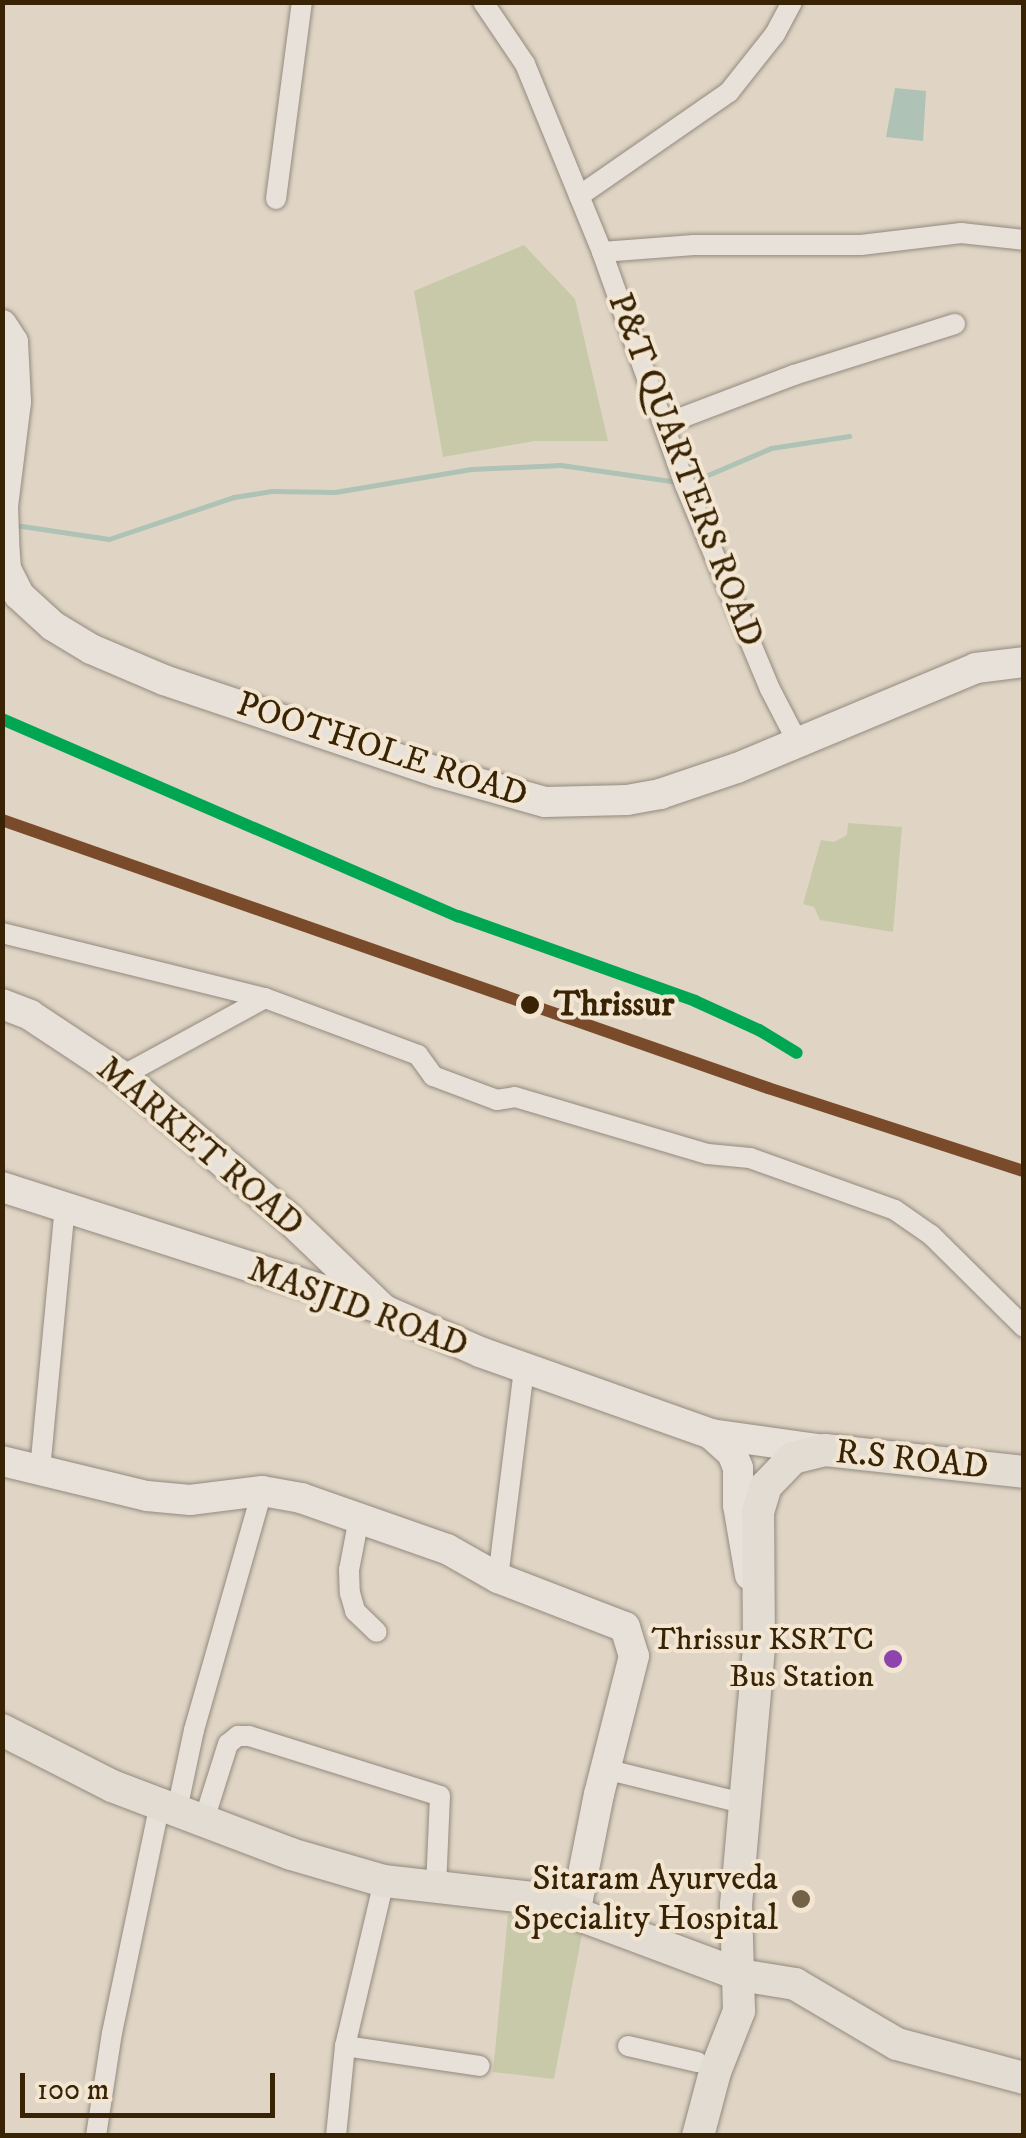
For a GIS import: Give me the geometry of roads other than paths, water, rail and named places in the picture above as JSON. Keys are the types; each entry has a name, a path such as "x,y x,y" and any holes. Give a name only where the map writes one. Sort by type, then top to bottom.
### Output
{"main road":[{"name":"R.S ROAD","path":"698,2136 714,2072 736,2028 740,1975 736,1905 759,1618 762,1494 784,1464 825,1450 1024,1472"},
{"path":"2,1730 112,1786 292,1854 384,1881 534,1898 740,1975 795,1984 898,2044 1024,2078"},
{"path":"680,2136 697,2062 740,1975"}],"street":[{"path":"276,199 302,2"},
{"name":"P&T QUARTERS ROAD","path":"483,2 525,64 602,252 684,482 770,689 798,741"},
{"path":"579,196 729,92 775,34 792,2"},
{"path":"602,252 694,245 876,244 961,232 1024,240"},
{"path":"664,424 794,375 956,324"},
{"name":"POOTHOLE ROAD","path":"2,325 13,342 16,402 4,513 6,569 20,594 54,626 91,648 164,680 438,772 545,802 627,800 660,794 976,668 1024,662"},
{"path":"2,933 265,998 418,1055 433,1076 497,1100 515,1097 708,1154 750,1158 895,1210 931,1236 1024,1327"},
{"path":"122,1076 265,998"},
{"name":"MARKET ROAD","path":"2,1004 30,1015 122,1076 285,1215 384,1310"},
{"path":"148,1101 160,1056"},
{"name":"MASJID ROAD","path":"2,1187 323,1294 384,1310 524,1369 711,1434 825,1450"},
{"path":"40,1470 65,1205"},
{"path":"498,1578 524,1369"},
{"path":"711,1434 732,1453 738,1468 742,1537 759,1618"},
{"path":"2,1461 147,1496 190,1500 262,1491 302,1498 447,1549 498,1578 614,1620 631,1638 634,1656 575,1914"},
{"path":"96,2136 112,2033 180,1811 194,1730 262,1491"},
{"path":"359,1518 348,1570 350,1593 356,1611 377,1632"},
{"path":"180,1811 228,1744 238,1736 249,1736 440,1796 436,1887"},
{"path":"606,1769 746,1804"},
{"path":"336,2136 345,2046 384,1881"},
{"path":"345,2046 480,2066"},
{"path":"628,2046 697,2062"}],"waterway":[{"path":"689,483 771,448 849,436"},
{"path":"15,525 109,539 234,497 272,491 335,492 471,469 561,465 678,482"}],"railway":[{"path":"2,719 458,916 695,1001 759,1030 797,1053"}],"place":[{"name":"Thrissur","path":"530,1005"},
{"name":"Thrissur KSRTC Bus Station","path":"893,1659"},
{"name":"Sitaram Ayurveda Speciality Hospital","path":"801,1899"}]}
